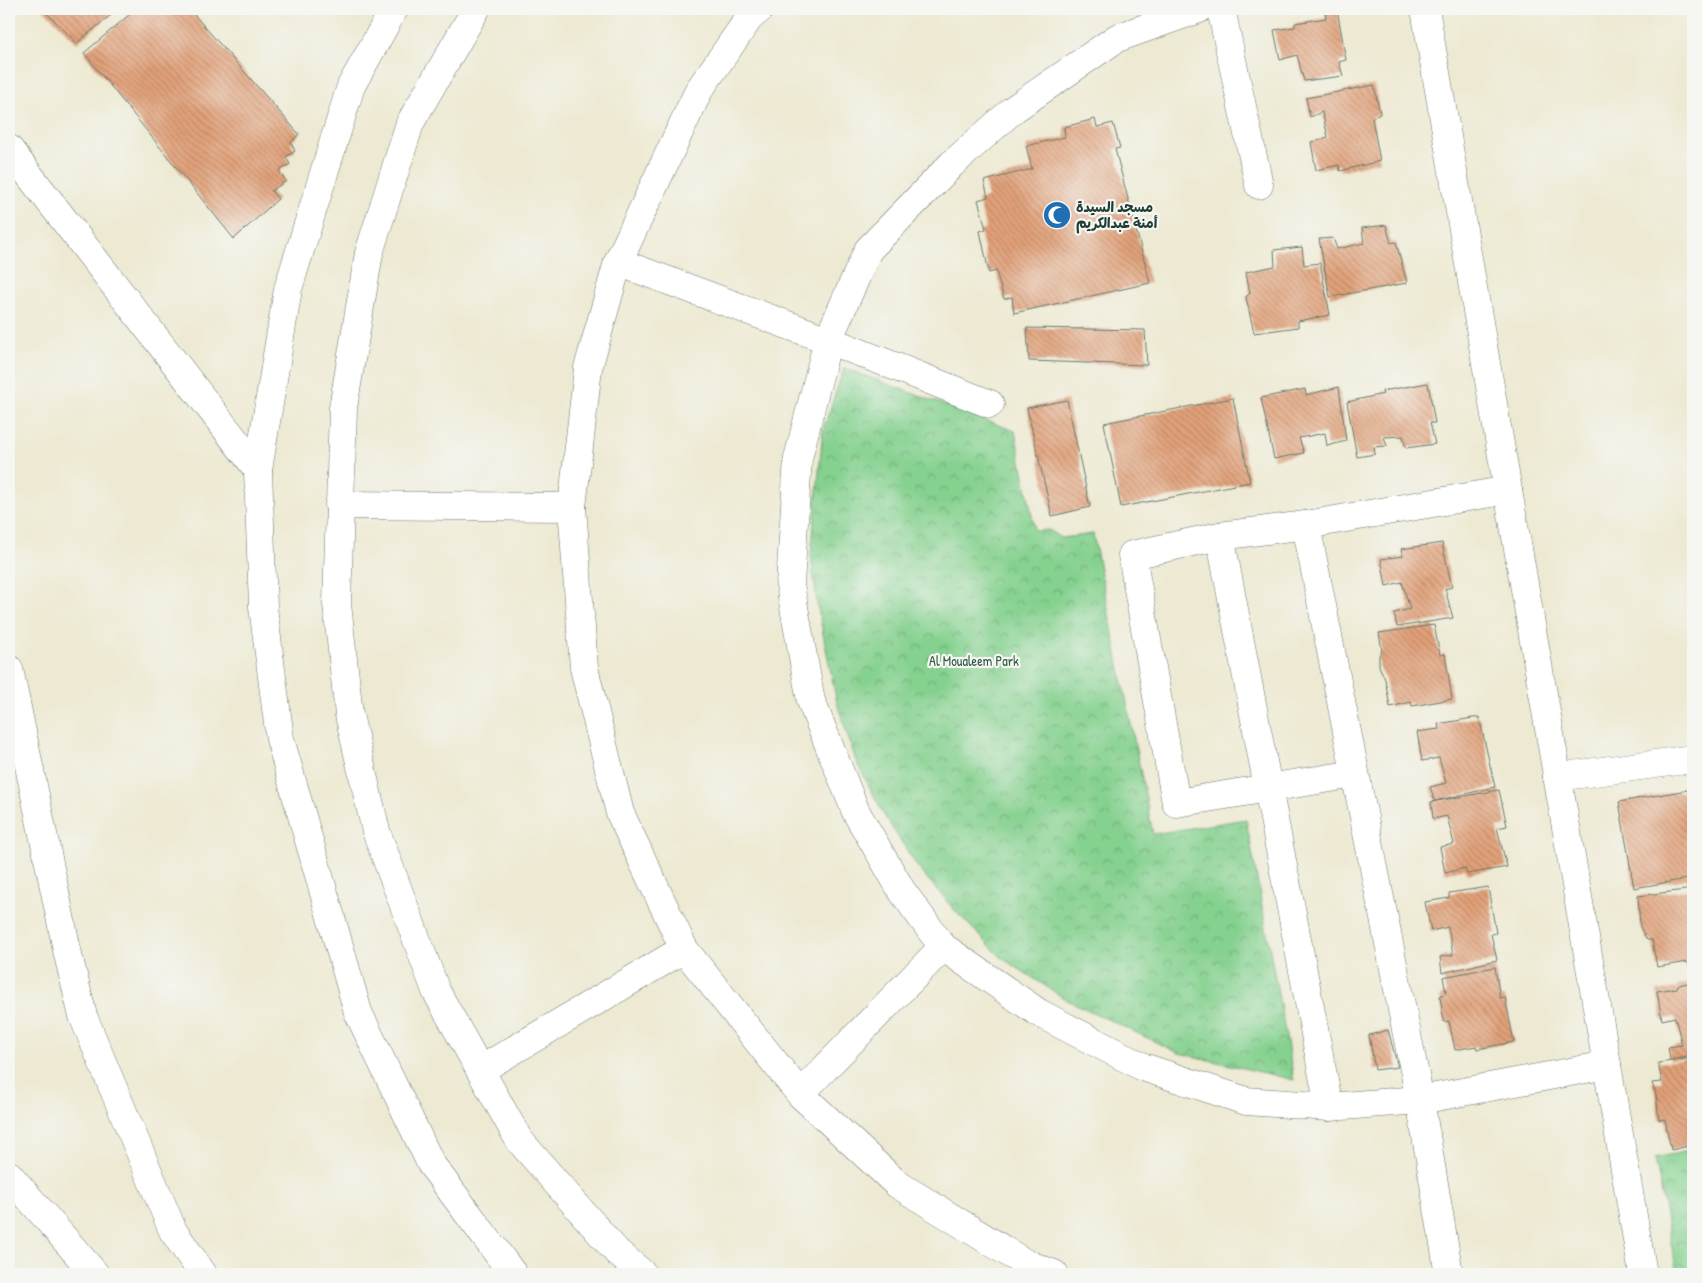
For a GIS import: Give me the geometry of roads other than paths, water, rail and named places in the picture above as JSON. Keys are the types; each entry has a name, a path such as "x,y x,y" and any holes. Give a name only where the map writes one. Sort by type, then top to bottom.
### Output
{"street":[{"path":"394,9 351,86 288,288 258,470 263,607 280,739 358,1012 431,1164 514,1274"},
{"path":"476,9 410,123 369,253 343,408 337,604 349,715 376,831 436,991 519,1140 617,1252 643,1274"},
{"path":"1199,9 1117,38 1014,109 958,158 868,250 828,340 798,458 790,585 811,701 856,812 902,890 944,947 1039,1013 1143,1067 1246,1101 1329,1107 1420,1100 1607,1065"},
{"path":"1221,9 1259,185"},
{"path":"1425,9 1643,1274"},
{"path":"749,12 699,90 618,262 588,368 572,507 584,668 620,813 684,949 800,1094 898,1184 1023,1269 1054,1274"},
{"path":"9,149 258,470"},
{"path":"618,262 828,340 990,404"},
{"path":"1355,774 1176,803 1132,555 1220,536 1306,526 1508,490"},
{"path":"339,505 572,507"},
{"path":"1306,526 1420,1100 1449,1274"},
{"path":"1220,536 1329,1107"},
{"path":"9,669 68,955 83,1016 173,1231 203,1274"},
{"path":"1557,777 1693,759"},
{"path":"800,1094 944,947"},
{"path":"480,1070 684,949"},
{"path":"9,1175 94,1274"}],"place":[{"name":"مسجد السيدة أمنة عبدالكريم","path":"1057,215"}],"park label":[{"name":"Al Moualeem Park","path":"974,661"}]}
